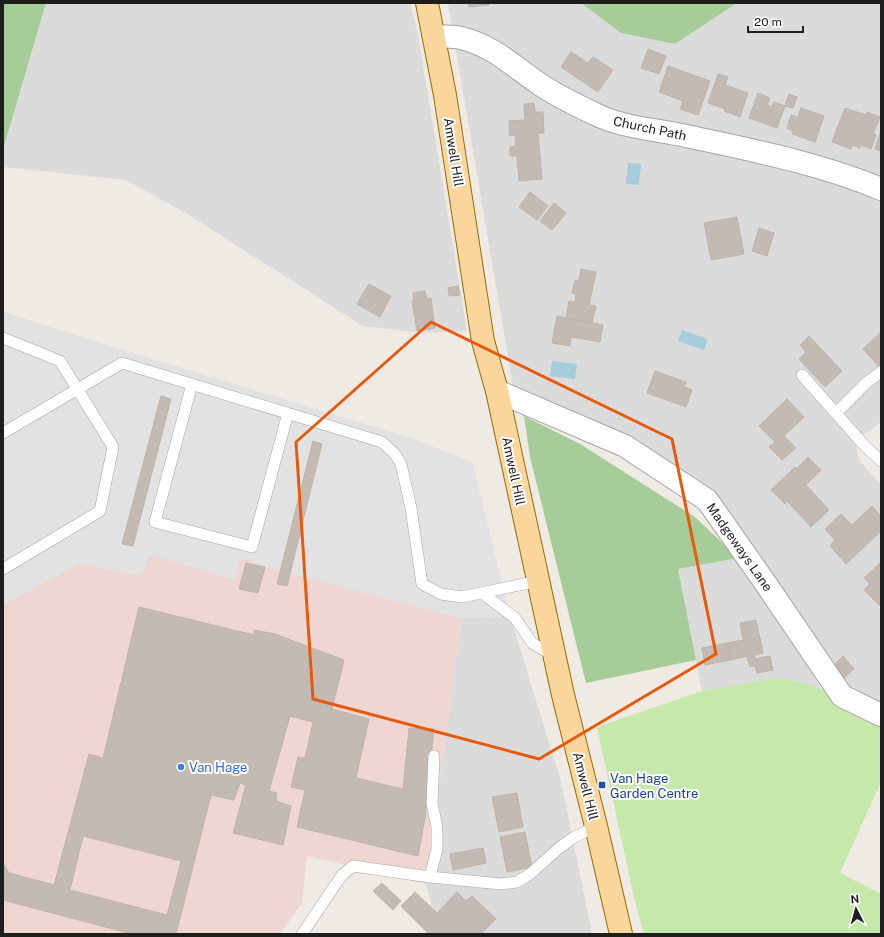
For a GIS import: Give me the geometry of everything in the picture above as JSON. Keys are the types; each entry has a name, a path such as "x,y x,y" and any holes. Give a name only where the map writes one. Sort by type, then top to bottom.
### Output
{"main road":[{"name":"Amwell Hill","path":"427,3 445,95 483,341 496,391 554,656 621,934"}],"street":[{"name":"Church Path","path":"434,36 460,38 486,47 509,61 542,86 596,115 629,126 680,134 796,161 856,179 881,189"},
{"name":"Madgeways Lane","path":"496,391 625,446 707,500 842,696 881,715"}],"lane":[{"path":"3,338 60,361 113,447 100,511 3,569"},
{"path":"3,433 122,363 382,442 395,454 401,464 411,508 422,584 441,594 462,597 538,581"},
{"path":"836,413 866,383 881,372"},
{"path":"802,375 864,445 881,461"},
{"path":"192,384 155,522 252,547 288,414"},
{"path":"482,593 515,618 532,644 554,656"},
{"path":"430,878 437,849 436,827 432,804 434,756"},
{"path":"302,934 342,875 353,866 430,878 501,884 517,882 530,874 559,848 573,838 596,826"}],"highlighted area":[{"path":"431,322 672,439 716,654 539,759 313,699 296,442"}],"shaded area":[{"path":"46,3 410,3 418,34 467,331 423,333 363,326 184,212 126,180 3,167 3,150"},
{"path":"448,3 581,3 621,33 675,44 737,3 881,3 881,422 863,435 857,445 857,453 859,460 881,485 881,706 849,689 704,491 513,387"},
{"path":"3,312 472,462 510,616 462,618 426,884 307,856 302,903 280,934 3,934"},
{"path":"3,313 411,438 472,462 510,616 460,618 276,570 240,558 235,580 151,555 140,576 79,564 3,605"},
{"path":"738,558 786,630 821,688 800,682 775,678 702,691 678,569"},
{"path":"510,616 561,781 592,934 439,934 426,884 462,618"}],"green space":[{"path":"3,3 46,3 3,150"},
{"path":"581,3 737,3 675,44 621,33"},
{"path":"524,416 580,444 695,517 738,558 678,569 696,660 586,683 530,457"},
{"path":"775,678 800,682 821,688 836,702 881,724 881,782 840,873 881,894 881,934 644,934 635,902 597,727 702,691"}],"water":[{"path":"628,163 641,164 639,185 626,184"},
{"path":"682,330 708,339 704,350 678,341"},
{"path":"552,361 577,364 575,379 550,376"}],"building":[{"path":"468,3 489,3 489,5 469,7"},
{"path":"648,49 666,56 659,74 641,68"},
{"path":"571,52 588,63 593,57 613,70 598,92 561,67"},
{"path":"668,66 710,81 698,115 680,109 683,101 659,92"},
{"path":"718,74 728,77 725,85 748,93 740,117 724,111 725,109 708,103"},
{"path":"758,93 770,98 767,105 772,107 774,102 785,106 777,128 749,118"},
{"path":"789,94 797,97 793,108 785,106"},
{"path":"534,103 535,112 543,112 544,133 538,133 542,179 519,181 517,156 510,156 510,147 516,146 515,135 510,136 509,121 525,120 524,104"},
{"path":"801,108 824,116 815,142 792,134 793,131 787,128 791,115 798,117"},
{"path":"845,108 866,115 867,112 880,117 873,134 876,135 871,149 861,145 860,148 852,145 851,149 832,142"},
{"path":"881,131 881,151 875,149"},
{"path":"530,192 548,206 537,220 519,207"},
{"path":"554,203 566,213 552,230 540,221"},
{"path":"737,217 744,254 711,260 704,223"},
{"path":"759,228 774,233 767,256 752,251"},
{"path":"581,269 596,272 589,305 596,306 592,323 566,318 569,301 575,302 576,294 572,293 575,280 579,281"},
{"path":"369,284 391,296 380,317 357,304"},
{"path":"458,286 460,295 449,296 448,288"},
{"path":"425,291 427,299 431,298 435,328 417,331 412,301 414,301 413,293"},
{"path":"557,316 603,325 600,342 571,337 570,346 552,343"},
{"path":"881,332 881,365 879,367 863,349"},
{"path":"809,336 842,371 825,387 799,359 806,352 800,345"},
{"path":"655,371 686,382 684,387 692,390 686,407 647,393"},
{"path":"161,396 171,399 133,546 122,544"},
{"path":"787,399 804,417 784,436 796,448 782,460 769,447 775,442 759,426"},
{"path":"313,441 322,444 287,586 277,584"},
{"path":"808,457 821,470 806,485 829,510 811,527 787,501 785,504 771,490"},
{"path":"872,506 881,516 881,531 846,564 830,546 835,540 825,529 841,514 852,525"},
{"path":"881,562 880,606 864,590 870,584 864,578"},
{"path":"246,563 265,567 258,593 239,589"},
{"name":"Van Hage","path":"139,607 254,635 254,630 275,634 344,660 332,709 369,719 356,778 403,789 409,728 434,729 425,818 418,856 297,827 305,790 291,787 298,757 305,758 313,722 290,716 269,791 277,793 276,801 291,806 283,845 233,833 246,785 240,783 234,800 211,795 176,934 132,934 3,900 3,863 9,873 54,885 89,754 103,758","holes":["83,836 181,861 167,915 70,890"]},
{"path":"756,620 763,653 754,655 755,659 770,656 773,670 757,673 755,666 750,667 747,656 731,660 727,643 743,640 740,623"},
{"path":"727,643 731,660 705,665 702,648"},
{"path":"843,656 854,669 844,678 833,666"},
{"path":"517,793 523,827 499,832 492,797"},
{"path":"525,832 532,867 507,872 500,837"},
{"path":"483,848 486,863 453,870 450,854"},
{"path":"382,883 401,901 393,910 373,891"},
{"path":"415,892 437,913 457,892 466,901 472,896 496,919 481,934 429,934 401,906"}],"place":[{"name":"Van Hage","path":"181,767"},
{"name":"Van Hage Garden Centre","path":"602,785"}]}
